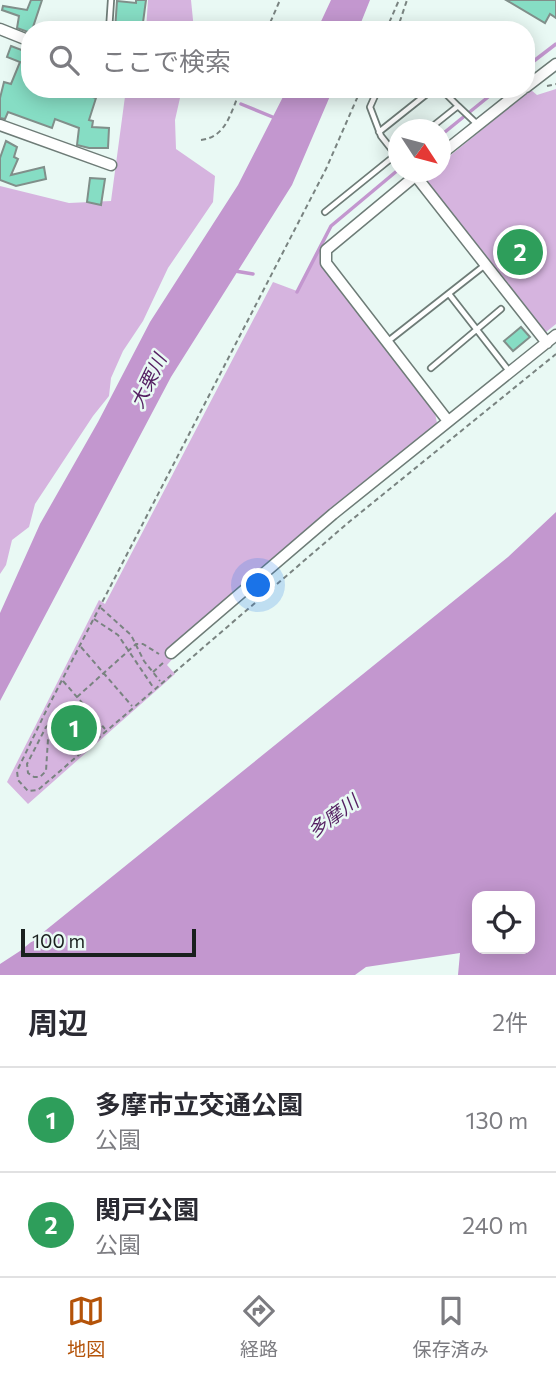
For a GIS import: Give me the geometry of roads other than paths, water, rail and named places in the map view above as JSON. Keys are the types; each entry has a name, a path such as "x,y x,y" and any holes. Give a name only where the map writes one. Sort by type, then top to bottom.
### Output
{"street":[{"path":"0,32 21,38"},
{"path":"535,80 556,64"},
{"path":"451,145 476,122 511,98"},
{"path":"0,125 111,165"},
{"path":"407,182 326,250 326,263 448,421"},
{"path":"423,182 547,342"},
{"path":"170,653 333,514 556,335"}],"lane":[{"path":"110,21 111,0"},
{"path":"374,98 370,107 379,132 388,143"},
{"path":"379,132 422,98"},
{"path":"450,98 476,122"},
{"path":"443,119 460,107"},
{"path":"325,212 388,161"},
{"path":"387,342 486,265"},
{"path":"449,294 510,372"},
{"path":"431,368 501,309"}],"water":[{"path":"331,0 370,0 362,21 321,21"},
{"name":"大栗川","path":"282,98 329,98 292,185 171,377 0,701 0,613 40,524 98,422 150,322 238,185"},
{"name":"多摩川","path":"556,512 556,975 458,975 460,953 366,967 355,975 0,975 0,964 20,951 508,557"}],"waterway":[{"path":"535,60 556,44"},
{"path":"451,127 487,98"},
{"path":"241,104 275,118"},
{"path":"297,292 331,226 388,178"},
{"path":"235,271 253,274"}],"place":[{"name":"関戸公園","path":"520,252"},
{"name":"多摩市立交通公園","path":"74,728"}]}
